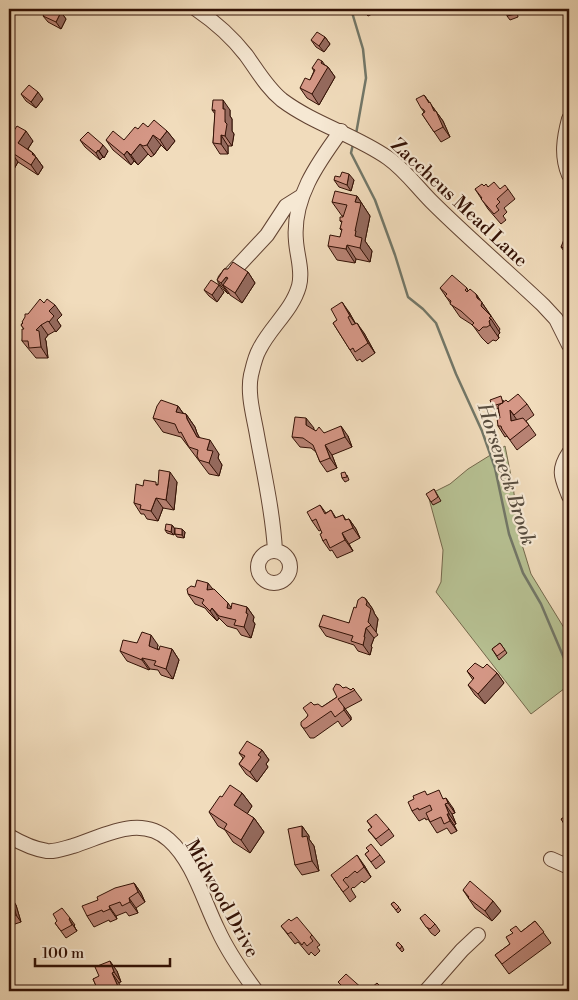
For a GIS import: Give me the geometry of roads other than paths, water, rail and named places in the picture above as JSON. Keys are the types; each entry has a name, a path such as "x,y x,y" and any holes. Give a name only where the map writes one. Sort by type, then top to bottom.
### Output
{"street":[{"name":"Zaccheus Mead Lane","path":"196,9 228,34 271,90 281,99 304,114 360,141 390,160 409,176 430,200 543,304 556,319 569,345"},
{"path":"569,119 565,136 564,161 569,175"},
{"path":"275,551 274,525 252,406 251,377 258,350 292,305 300,284 296,221 298,206 304,188 329,147 344,133"},
{"path":"221,285 267,235 286,206 302,196"},
{"path":"569,454 562,463 562,478 569,496"},
{"name":"Midwood Drive","path":"9,836 25,845 49,851 65,848 129,827 146,828 158,832 177,848 186,862 218,932 256,991"},
{"path":"551,859 569,867"},
{"path":"426,991 462,950 478,935"}],"waterway":[{"name":"Horseneck Brook","path":"351,9 363,49 366,78 356,134"},
{"name":"Horseneck Brook","path":"353,144 351,153 375,200 408,297 436,323 456,374 482,431 495,468 509,534 523,573 541,604 569,670"}]}
